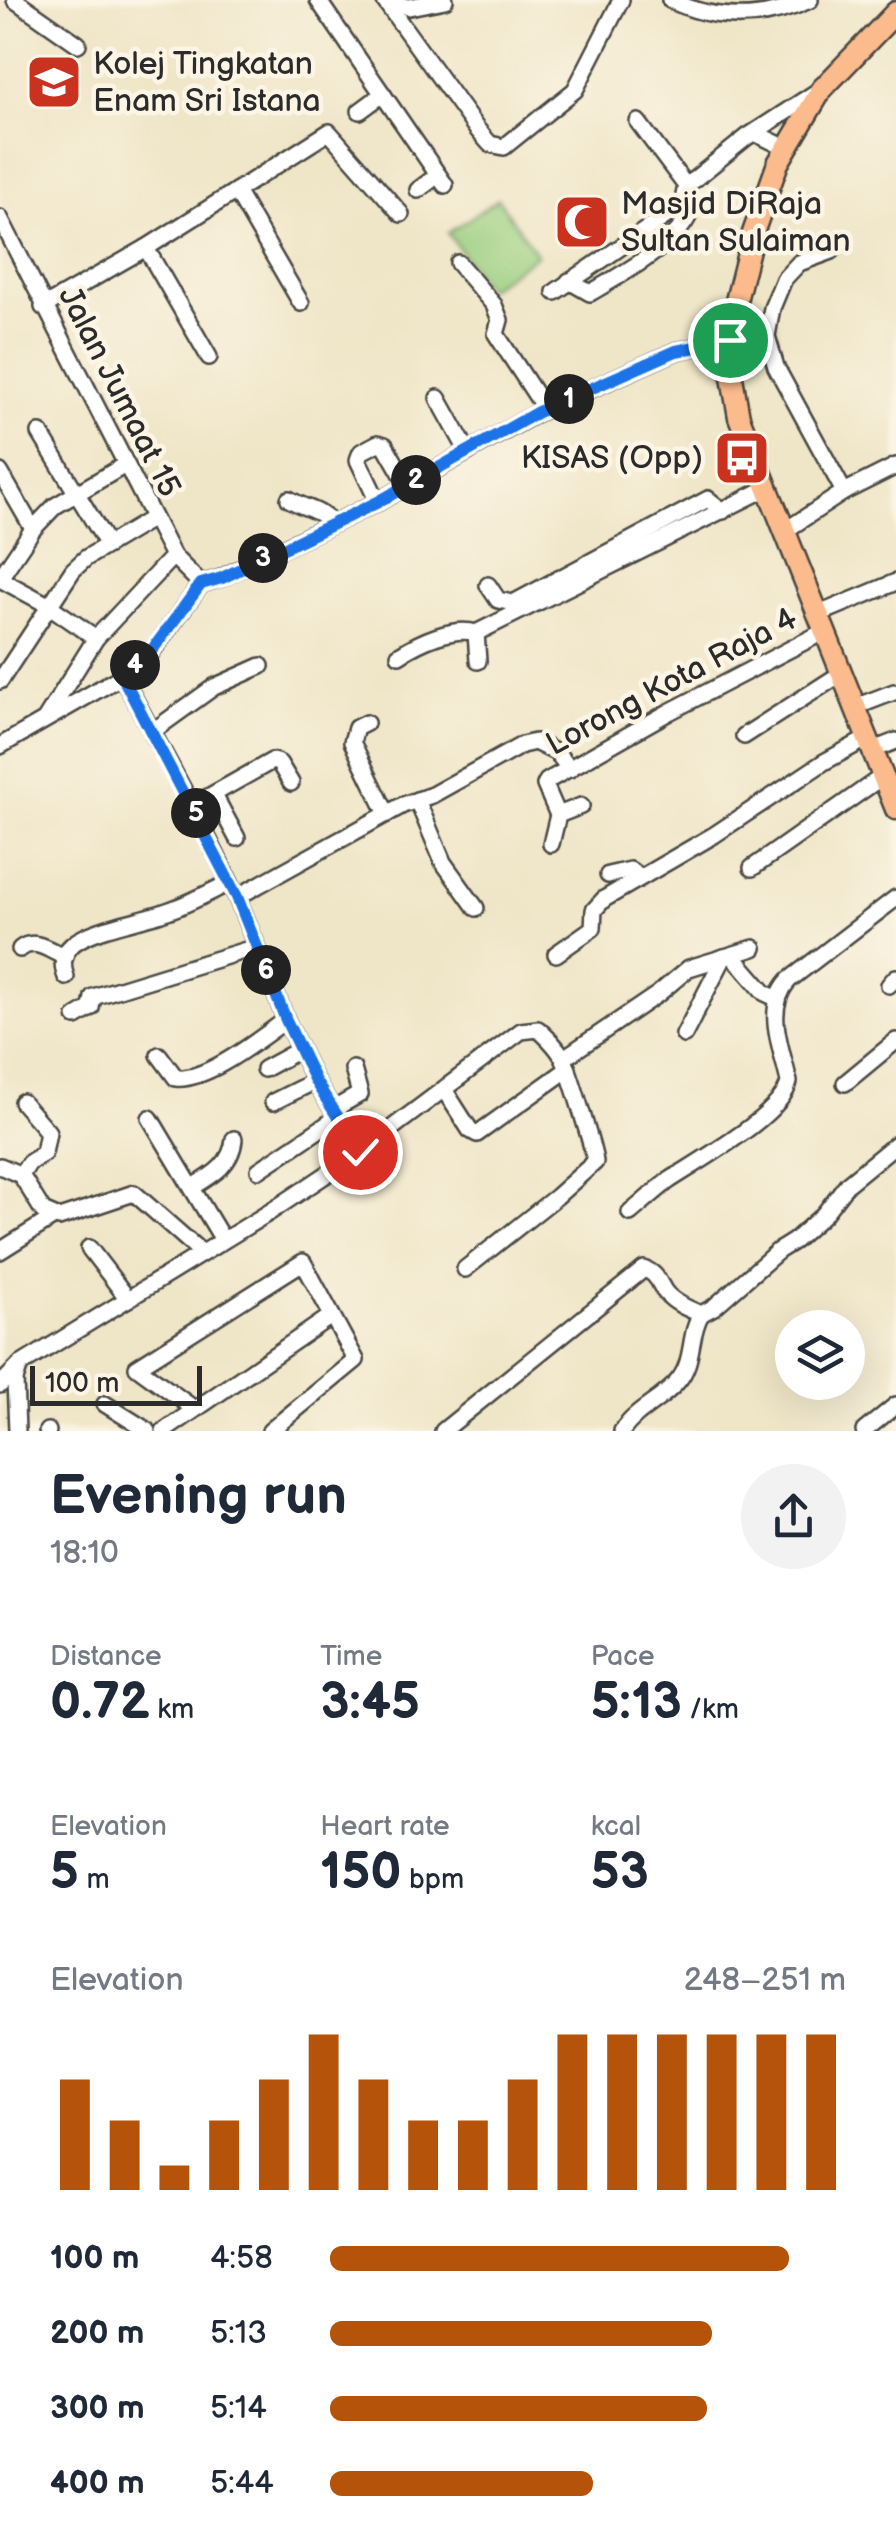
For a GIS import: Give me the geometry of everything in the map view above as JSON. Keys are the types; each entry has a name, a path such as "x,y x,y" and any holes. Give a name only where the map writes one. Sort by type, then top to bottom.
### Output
{"main road":[{"path":"896,12 822,89 786,148 754,232 730,340 730,366 740,417 896,809"}],"street":[{"path":"15,0 78,44"},
{"path":"318,0 442,180 418,190"},
{"path":"385,1 409,8 445,0"},
{"path":"385,1 476,128 490,144 504,148 574,90 620,0"},
{"path":"670,0 720,18 753,16 810,0"},
{"path":"569,281 590,293 681,231 688,217 682,204 686,186 755,133 822,89"},
{"path":"360,110 383,94"},
{"path":"638,122 686,186"},
{"path":"43,307 146,248 329,132 400,214"},
{"path":"755,133 786,148"},
{"path":"236,191 301,303"},
{"path":"555,292 682,204"},
{"name":"Jalan Jumaat 15","path":"0,218 173,556 201,584"},
{"path":"146,248 210,357"},
{"path":"832,251 799,263 784,279 772,308 767,336 776,367 844,492"},
{"path":"602,259 613,280"},
{"path":"458,263 494,305 500,320 496,334 546,410"},
{"path":"0,746 122,676 150,653 201,584 222,578 378,502 546,410 676,351 730,340"},
{"path":"438,398 468,452"},
{"path":"40,433 108,545"},
{"path":"378,502 358,460 366,448 378,443 385,445 408,485"},
{"path":"96,638 48,604 0,578 33,529 55,506 126,464"},
{"path":"786,530 844,492 896,466"},
{"path":"0,472 33,529"},
{"path":"399,655 459,630 476,633 768,488"},
{"path":"290,498 303,507 317,509 333,524"},
{"path":"488,584 498,600 514,603 649,533 694,505 708,499 723,511"},
{"path":"694,505 702,521"},
{"path":"0,681 73,570 153,518"},
{"path":"45,720 96,638 173,556"},
{"name":"Lorong Kota Raja 4","path":"581,806 558,815 547,781 896,582"},
{"path":"476,633 478,660"},
{"path":"154,725 214,687 261,666"},
{"path":"744,736 842,673"},
{"path":"122,676 203,800 237,838"},
{"path":"856,707 895,691"},
{"path":"366,723 356,728 352,742 387,814"},
{"path":"556,954 593,928 594,910 604,898 638,876 714,835 824,762 870,744 896,741"},
{"path":"66,978 62,966 65,958 70,947 82,939 233,890 522,745 535,742 557,753 570,769"},
{"path":"203,800 272,760 279,763 290,783"},
{"path":"752,868 883,776"},
{"path":"203,800 233,890 299,1050 360,1152"},
{"path":"418,800 442,862 476,908"},
{"path":"552,844 558,815"},
{"path":"608,875 630,870 638,876"},
{"path":"630,1213 667,1182 714,1154 788,1090 790,1082 775,1024 776,998 789,980 896,898"},
{"path":"20,949 26,944 39,944 65,958"},
{"path":"76,1017 91,1008 93,997 256,947"},
{"path":"444,1091 470,1130 477,1134 689,968 754,948"},
{"path":"728,956 765,993 776,998"},
{"path":"684,1035 728,956"},
{"path":"159,1055 176,1078 188,1079 229,1058 286,1020"},
{"path":"0,1385 20,1365 360,1152 526,1028 538,1028 566,1064 579,1112 595,1150 595,1162 568,1188 465,1268"},
{"path":"845,1083 896,1042"},
{"path":"264,1069 299,1050"},
{"path":"260,1170 360,1094 353,1069"},
{"path":"273,1102 315,1081"},
{"path":"21,1175 44,1153 49,1141 48,1132 22,1102"},
{"path":"150,1118 223,1240"},
{"path":"193,1186 224,1165 234,1148 234,1139"},
{"path":"622,1431 634,1416 677,1383 689,1363 700,1314 714,1307 778,1250 794,1242 848,1184 896,1144"},
{"path":"0,1166 21,1175 43,1211 54,1218"},
{"path":"0,1252 54,1218 134,1193 202,1254"},
{"path":"90,1248 128,1299"},
{"path":"193,1408 137,1367 303,1262 356,1360 270,1431"},
{"path":"443,1431 644,1268 680,1304 700,1314"},
{"path":"164,1431 331,1316"},
{"path":"17,1431 15,1380 20,1365"},
{"path":"105,1404 148,1431"},
{"path":"864,1431 896,1404"}],"green space":[{"path":"498,199 537,255 487,289 448,233"}],"place":[{"name":"Kolej Tingkatan Enam Sri Istana","path":"54,82"},
{"name":"Masjid DiRaja Sultan Sulaiman","path":"582,222"},
{"name":"KISAS (Opp)","path":"742,458"}],"route":[{"path":"360,1152 315,1081 237,897 122,676 150,653 201,584 222,578 378,502 538,412 676,351 730,340"}]}
